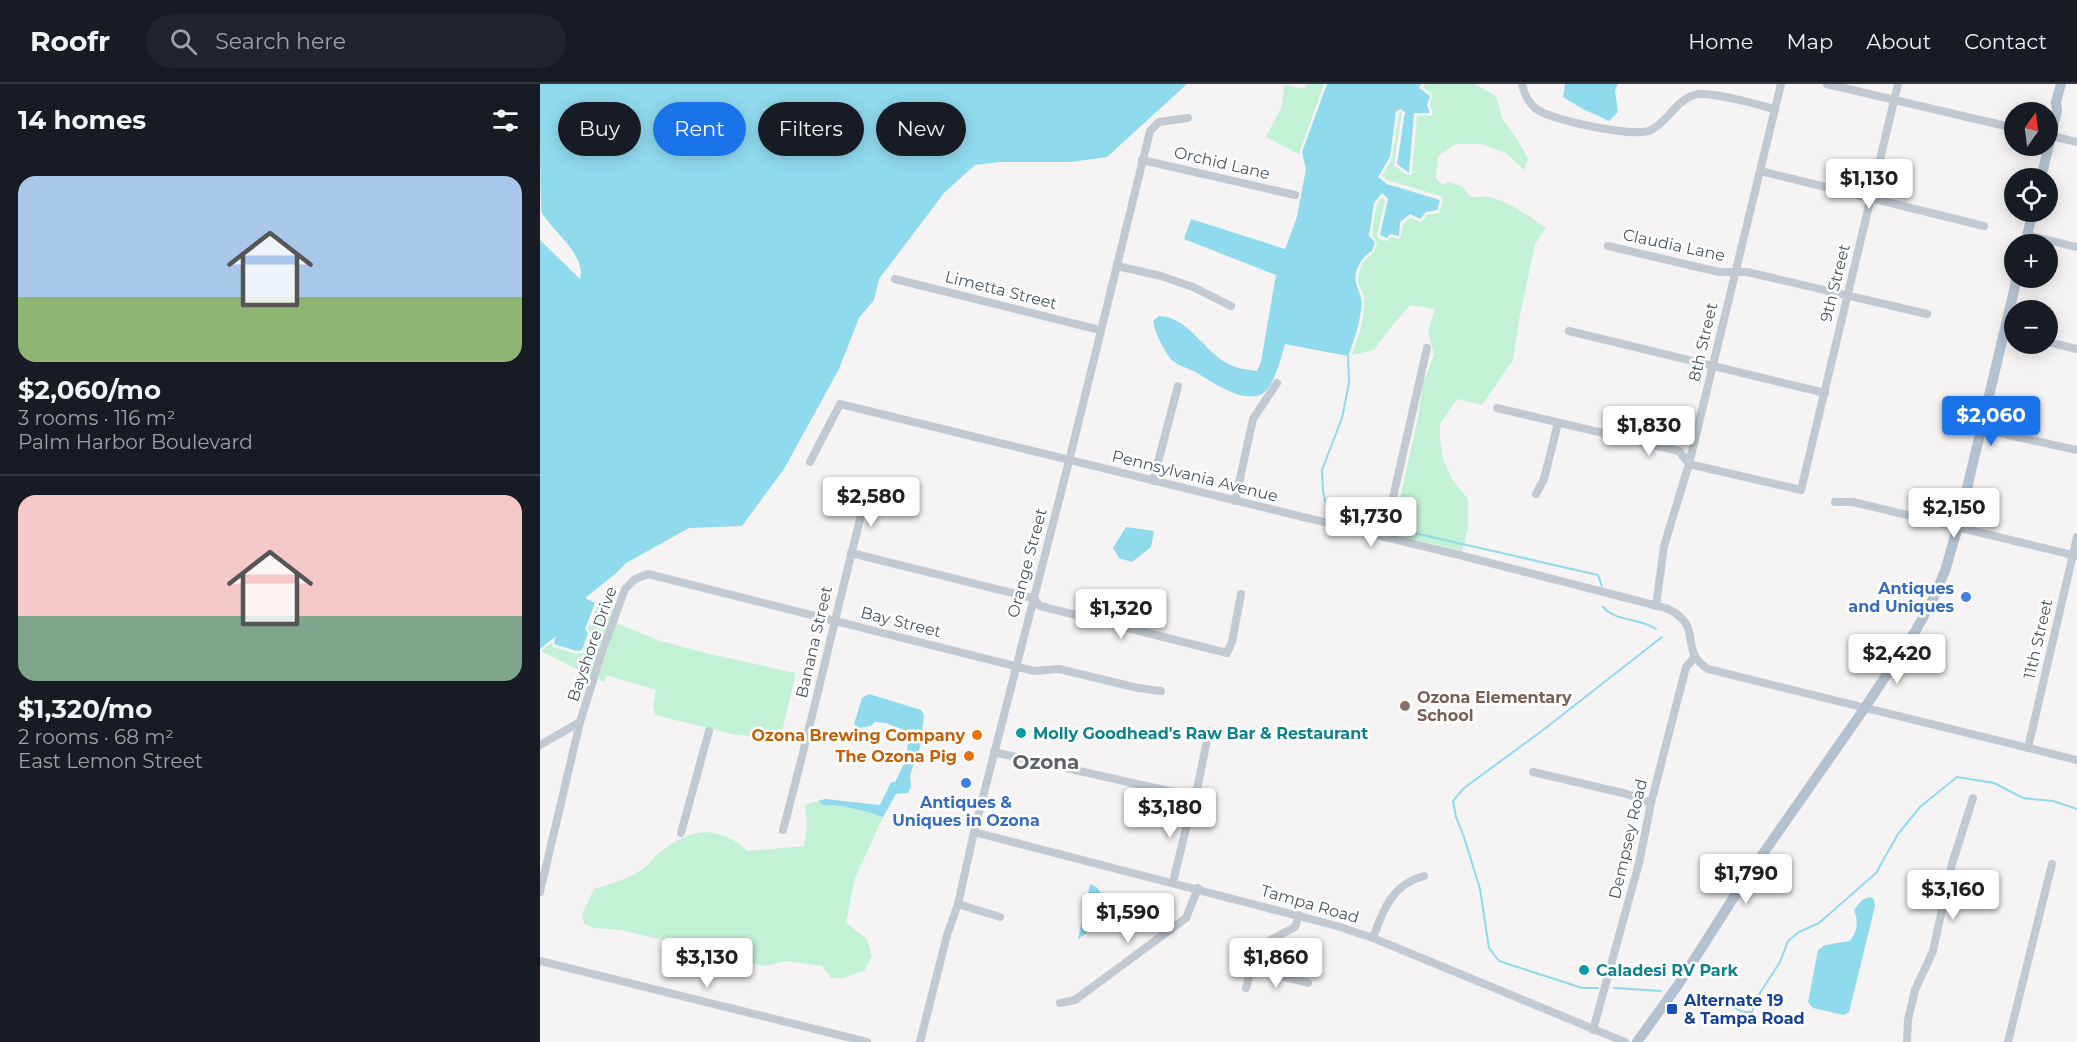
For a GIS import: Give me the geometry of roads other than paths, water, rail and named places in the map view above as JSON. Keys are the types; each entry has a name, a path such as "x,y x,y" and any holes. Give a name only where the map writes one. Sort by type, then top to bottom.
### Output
{"main road":[{"path":"2056,102 2061,84"},
{"path":"2058,109 2067,84"},
{"path":"1637,1042 1678,985 1746,878 1864,709 1916,630 1932,601 1945,571 1958,526 1981,427 2004,349"}],"street":[{"path":"1522,84 1530,103 1536,110 1550,116 1631,133 1650,131 1682,101 1694,95 1707,94 1775,109"},
{"name":"8th Street","path":"1656,606 1664,546 1689,464 1781,84"},
{"path":"1827,84 2004,126"},
{"name":"9th Street","path":"1689,464 1801,490 1898,84"},
{"name":"Orange Street","path":"920,1042 947,935 958,904 974,832 1150,131 1159,122 1188,118"},
{"path":"2058,137 2077,142"},
{"name":"Orchid Lane","path":"1142,160 1295,195"},
{"path":"1760,171 1984,225"},
{"path":"2058,244 2077,247"},
{"name":"Claudia Lane","path":"1608,246 1719,272 1747,272 1927,314"},
{"path":"1117,266 1161,276 1193,287 1231,306"},
{"name":"Limetta Street","path":"895,279 1100,330"},
{"path":"1569,331 1825,393"},
{"path":"2058,344 2077,349"},
{"path":"1384,537 1426,348"},
{"path":"1235,501 1253,419 1277,383"},
{"path":"1153,481 1178,386"},
{"name":"Pennsylvania Avenue","path":"810,462 840,404 1656,606 1681,615 1688,625 1695,657"},
{"path":"1497,408 1679,451 1689,464"},
{"path":"1536,494 1544,478 1558,423"},
{"path":"1981,427 2077,450"},
{"name":"Banana Street","path":"783,830 804,753 834,620 866,496"},
{"path":"1835,502 1853,502 2075,555"},
{"name":"11th Street","path":"2028,748 2075,555 2077,537"},
{"path":"851,553 1033,598 1040,606 1227,653 1232,642 1241,594"},
{"name":"Bay Street","path":"635,579 648,574 1034,671 1059,669 1138,688 1161,691"},
{"name":"Bayshore Drive","path":"540,892 580,722 625,589 635,579"},
{"path":"1695,657 1708,669 2077,760"},
{"name":"Dempsey Road","path":"1593,1030 1639,863 1651,803 1686,668 1695,657"},
{"path":"540,745 580,722"},
{"path":"681,833 709,731"},
{"path":"1173,882 1192,804 1191,796 1197,789 1209,731"},
{"path":"994,752 1191,796"},
{"path":"1533,772 1627,794 1651,803"},
{"path":"1907,1042 1908,1020 1915,990 1933,951 1952,864 1973,798"},
{"name":"Tampa Road","path":"974,832 1198,888 1373,938 1625,1042"},
{"path":"540,852 552,846"},
{"path":"2008,1042 2052,864"},
{"path":"1373,938 1389,898 1401,886 1424,876"},
{"path":"1060,1003 1075,1000 1186,918 1198,888"},
{"path":"958,904 1000,917"},
{"path":"1246,987 1259,946 1295,927 1299,915"},
{"path":"540,961 867,1042"},
{"path":"1251,968 1308,983"}],"water":[{"path":"540,84 1187,84 1107,157 1071,162 1000,162 975,165 944,193 879,279 874,300 859,318 839,369 784,469 742,526 689,528 626,563 585,598 595,603 585,629 588,633 582,650 577,651 554,644 556,636 540,649 540,240 580,279 581,270 574,252 542,213"},
{"path":"1327,84 1421,84 1419,88 1430,96 1427,105 1430,113 1414,113 1409,173 1397,164 1405,112 1401,109 1396,111 1390,157 1378,177 1387,184 1440,200 1437,210 1426,212 1420,219 1410,214 1400,222 1399,236 1390,234 1387,238 1380,235 1388,199 1382,193 1374,203 1369,236 1375,242 1372,251 1362,260 1357,269 1355,278 1361,298 1360,316 1348,356 1285,344 1277,372 1266,391 1254,396 1237,394 1172,360 1159,340 1153,321 1159,316 1170,318 1189,330 1223,361 1239,368 1257,371 1261,362 1276,275 1184,239 1191,219 1285,249 1297,217 1306,169 1302,152"},
{"path":"1565,84 1618,84 1615,90 1618,112 1609,121 1581,108 1563,97"},
{"path":"1126,527 1154,531 1151,547 1132,562 1119,558 1113,548"},
{"path":"869,694 921,710 924,715 920,747 910,775 911,787 908,793 896,794 883,817 844,807 824,806 818,801 825,799 880,805 891,782 895,782 906,760 909,732 886,723 875,722 871,726 858,728 854,724 862,698"},
{"path":"1090,884 1099,889 1106,904 1115,911 1078,939"},
{"path":"1870,897 1874,899 1875,906 1849,1012 1844,1015 1813,1008 1808,1002 1818,950 1825,945 1850,941 1856,927 1854,910 1862,900"}],"waterway":[{"path":"1348,356 1349,383 1342,418 1322,470 1323,491 1327,509 1381,525"},
{"path":"1392,528 1598,575 1602,587"},
{"path":"1603,607 1608,612 1622,618 1656,629"},
{"path":"1598,988 1582,988 1499,961 1489,948 1480,889 1456,817 1453,801 1464,788 1662,637"},
{"path":"1688,998 1752,1012 1758,996 1780,962 1788,941 1799,932 1819,923 1876,873 1898,834 1920,807 1957,777 1994,783 2023,798 2053,801 2077,809"},
{"path":"1614,988 1661,991"}],"place":[{"name":"Antiques and Uniques","path":"1966,597"},
{"name":"Ozona Elementary School","path":"1405,706"},
{"name":"Molly Goodhead's Raw Bar & Restaurant","path":"1021,733"},
{"name":"Ozona Brewing Company","path":"977,735"},
{"name":"The Ozona Pig","path":"969,756"},
{"name":"Antiques & Uniques in Ozona","path":"966,783"},
{"name":"Caladesi RV Park","path":"1584,970"},
{"name":"Alternate 19 & Tampa Road","path":"1672,1009"}],"district":[{"name":"Ozona","path":"1046,762"}]}
